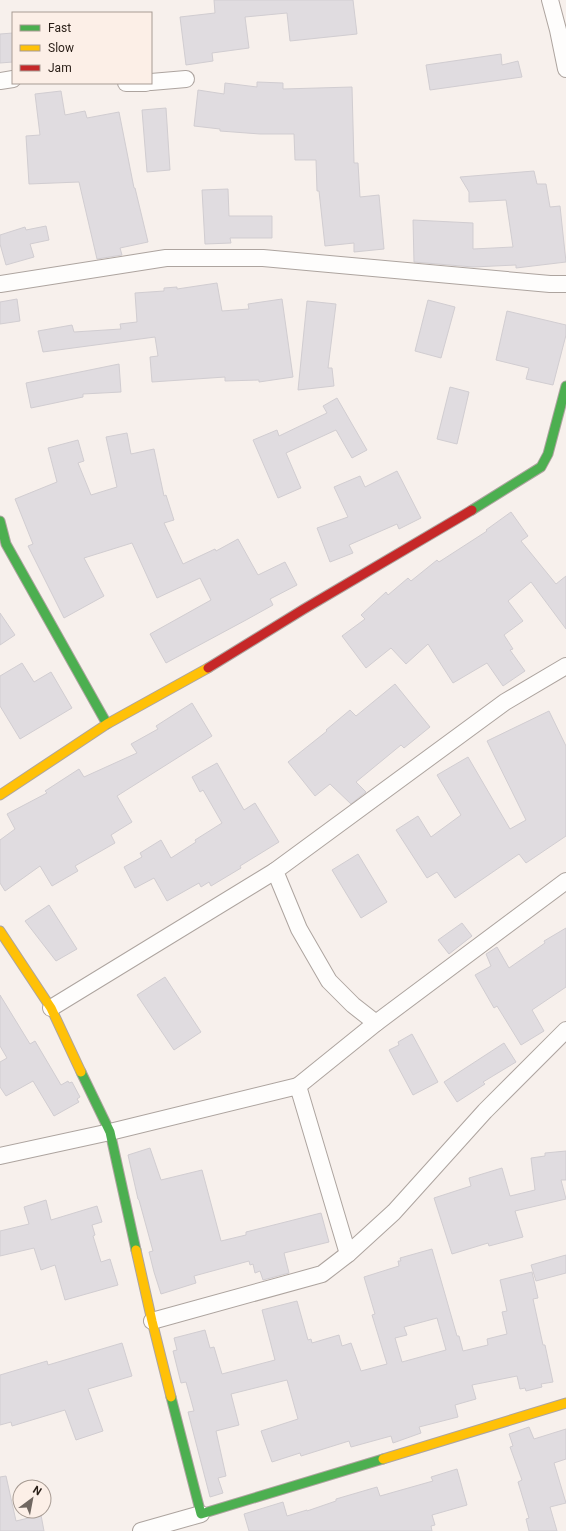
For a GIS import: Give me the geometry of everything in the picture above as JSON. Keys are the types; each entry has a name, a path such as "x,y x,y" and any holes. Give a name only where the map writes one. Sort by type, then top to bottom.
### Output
{"street":[{"path":"550,0 566,69"},
{"path":"0,81 12,79"},
{"path":"152,82 186,79"},
{"path":"0,284 166,258 263,258 550,284 566,284"},
{"path":"0,795 107,724 192,678 304,609 530,475 541,467 548,454 566,386"},
{"path":"0,521 6,544 107,724"},
{"path":"51,1008 275,871 505,702 566,666"},
{"path":"275,871 299,929 329,981 353,1005 376,1023"},
{"path":"0,1156 110,1132 298,1086 376,1023 566,881"},
{"path":"0,931 51,1008 110,1132 152,1321 201,1514"},
{"path":"152,1321 322,1274 348,1254 394,1212 486,1111 566,1030"},
{"path":"298,1086 348,1254"},
{"path":"141,1531 176,1526 201,1514 566,1403"}],"building":[{"path":"214,0 353,0 357,34 290,41 287,13 245,17 249,48 212,53 213,61 186,65 180,17 215,13"},
{"path":"12,33 12,62 0,63 0,34"},
{"path":"501,54 502,65 518,61 522,77 430,90 426,65"},
{"path":"257,82 283,83 283,89 352,87 354,163 358,163 360,197 379,195 384,249 354,252 354,243 325,246 319,191 317,191 316,160 295,160 294,134 260,134 220,131 220,129 194,126 198,90 224,94 225,83 257,87"},
{"path":"61,91 65,115 85,111 87,118 119,112 134,188 148,242 120,248 122,255 97,259 79,182 29,184 26,136 40,135 35,94"},
{"path":"166,108 170,170 147,172 142,110"},
{"path":"534,171 537,184 546,184 550,207 560,206 566,262 516,268 516,265 473,267 414,262 413,220 473,223 473,249 513,247 506,200 469,202 469,192 460,177"},
{"path":"228,189 229,216 272,216 272,238 230,238 231,243 205,244 202,190"},
{"path":"46,226 49,240 30,244 34,257 6,265 0,244 0,235 25,227 26,230"},
{"path":"217,283 222,311 249,309 248,304 282,299 293,377 259,382 259,380 225,381 225,377 152,382 150,357 158,356 155,337 43,352 38,331 72,325 74,332 121,329 120,324 137,322 135,293 164,291 164,288 177,287 177,289"},
{"path":"17,299 20,321 0,324 0,302"},
{"path":"428,300 455,307 441,358 415,351"},
{"path":"307,301 336,304 328,368 332,368 334,386 298,390"},
{"path":"507,311 566,325 566,335 553,385 526,379 529,368 496,360"},
{"path":"119,364 121,392 83,394 83,397 31,408 26,383"},
{"path":"450,387 469,392 457,444 437,439"},
{"path":"337,398 367,450 352,458 336,430 286,453 301,488 278,498 253,440 277,430 279,436 327,413 323,406"},
{"path":"127,433 131,454 154,449 164,496 166,495 174,520 164,523 183,564 215,549 216,551 238,539 258,575 285,562 297,585 270,599 273,605 166,663 150,634 211,600 200,578 157,598 132,543 84,558 104,596 64,618 28,546 33,544 15,499 57,482 48,448 78,440 84,461 78,463 91,495 117,487 106,437"},
{"path":"397,471 421,518 399,529 397,524 349,545 353,553 330,562 317,528 348,517 334,487 360,476 365,487"},
{"path":"511,512 528,536 521,541 556,584 566,576 566,629 531,582 508,601 523,621 504,635 513,649 510,650 525,671 503,686 487,663 453,683 428,644 406,664 391,648 366,668 342,636 365,619 361,615 386,592 388,595 408,578 411,581 437,560 439,562 487,531 486,530"},
{"path":"0,613 15,635 0,645"},
{"path":"22,663 34,682 51,672 72,708 20,739 0,706 0,676"},
{"path":"395,684 430,727 404,748 401,745 356,782 366,792 351,804 330,784 315,796 288,762 327,731 326,730 350,710 356,716"},
{"path":"192,703 212,736 117,796 132,822 111,835 115,843 75,866 78,871 52,886 40,866 5,891 0,883 0,840 15,829 7,814 47,793 45,791 79,769 84,777 137,753 131,744 158,729 156,726"},
{"path":"549,711 566,746 566,836 526,863 519,854 455,898 437,872 427,878 396,830 418,816 431,837 461,815 437,775 468,757 510,829 526,820 487,741"},
{"path":"217,763 244,810 255,803 279,842 211,886 209,882 201,887 199,883 167,901 154,878 135,888 124,867 142,857 140,853 161,840 171,858 196,842 195,840 222,823 203,790 200,792 192,777"},
{"path":"358,854 387,902 361,918 332,870"},
{"path":"49,905 77,949 56,961 25,921"},
{"path":"462,923 472,936 449,954 438,940"},
{"path":"566,928 566,987 532,1010 544,1031 521,1045 497,1006 494,1008 475,975 491,966 486,954 497,947 509,968 545,943 544,941"},
{"path":"165,977 201,1032 174,1050 137,995"},
{"path":"0,995 30,1044 35,1041 61,1085 68,1081 69,1083 72,1082 80,1097 77,1099 79,1102 54,1116 33,1081 6,1096 0,1087 0,1062 7,1058 0,1046"},
{"path":"412,1034 438,1082 413,1095 389,1050 399,1045 398,1042"},
{"path":"504,1043 516,1062 483,1082 485,1084 457,1102 444,1082"},
{"path":"150,1148 161,1180 202,1170 221,1241 246,1235 246,1232 321,1213 329,1242 284,1253 289,1273 263,1280 260,1271 255,1273 253,1264 250,1265 249,1261 194,1276 196,1283 161,1294 149,1252 153,1251 138,1199 128,1155"},
{"path":"566,1151 566,1180 561,1180 566,1199 515,1211 523,1237 489,1246 488,1243 452,1254 434,1198 471,1186 469,1178 502,1168 510,1196 535,1190 531,1158 545,1156 545,1153"},
{"path":"46,1200 51,1220 97,1206 102,1222 92,1225 95,1235 93,1236 101,1262 110,1259 118,1285 65,1300 55,1265 41,1270 34,1248 0,1256 0,1231 29,1224 24,1207"},
{"path":"432,1249 457,1336 459,1336 463,1351 488,1345 487,1339 507,1334 502,1312 507,1311 500,1280 532,1272 538,1298 533,1299 553,1382 541,1384 542,1387 526,1391 525,1388 520,1389 517,1376 472,1385 476,1399 455,1405 458,1417 419,1427 421,1433 393,1443 391,1436 351,1447 349,1441 301,1456 300,1453 272,1462 261,1431 298,1419 287,1380 231,1394 239,1425 216,1431 226,1476 218,1478 223,1493 210,1497 188,1412 194,1411 186,1382 181,1383 173,1351 177,1350 174,1338 205,1330 210,1348 214,1347 222,1374 275,1360 262,1310 297,1301 308,1340 311,1339 312,1343 339,1335 342,1346 351,1343 361,1371 387,1364 372,1315 375,1314 364,1277 399,1266 398,1261 401,1261 400,1258","holes":["437,1318 446,1350 402,1362 395,1338 407,1335 404,1327"]},
{"path":"566,1255 566,1273 536,1281 531,1265"},
{"path":"122,1343 132,1376 88,1389 103,1431 76,1440 65,1410 12,1426 11,1422 0,1425 0,1375 47,1361 48,1365"},
{"path":"529,1427 534,1439 566,1429 566,1459 554,1463 566,1503 550,1507 557,1531 529,1531 526,1519 529,1518 518,1482 522,1480 510,1447 513,1446 509,1434"},
{"path":"457,1469 467,1505 432,1515 435,1525 431,1526 432,1531 249,1531 244,1514 283,1502 287,1516 307,1511 336,1501 336,1499 377,1487 380,1496 433,1481 431,1477"},
{"path":"6,1476 12,1503 12,1519 16,1519 16,1521 24,1519 42,1519 44,1531 0,1531 0,1477"}],"traffic: fast":[{"path":"472,510 541,467 548,454 566,386"},
{"path":"0,521 6,544 107,724"},
{"path":"81,1072 110,1132 136,1250"},
{"path":"171,1397 201,1514 383,1459"}],"traffic: slow":[{"path":"0,795 107,724 208,668"},
{"path":"0,931 51,1008 81,1072"},
{"path":"136,1250 171,1397"},
{"path":"383,1459 566,1403"}],"traffic: jam":[{"path":"208,668 304,609 472,510"}]}
